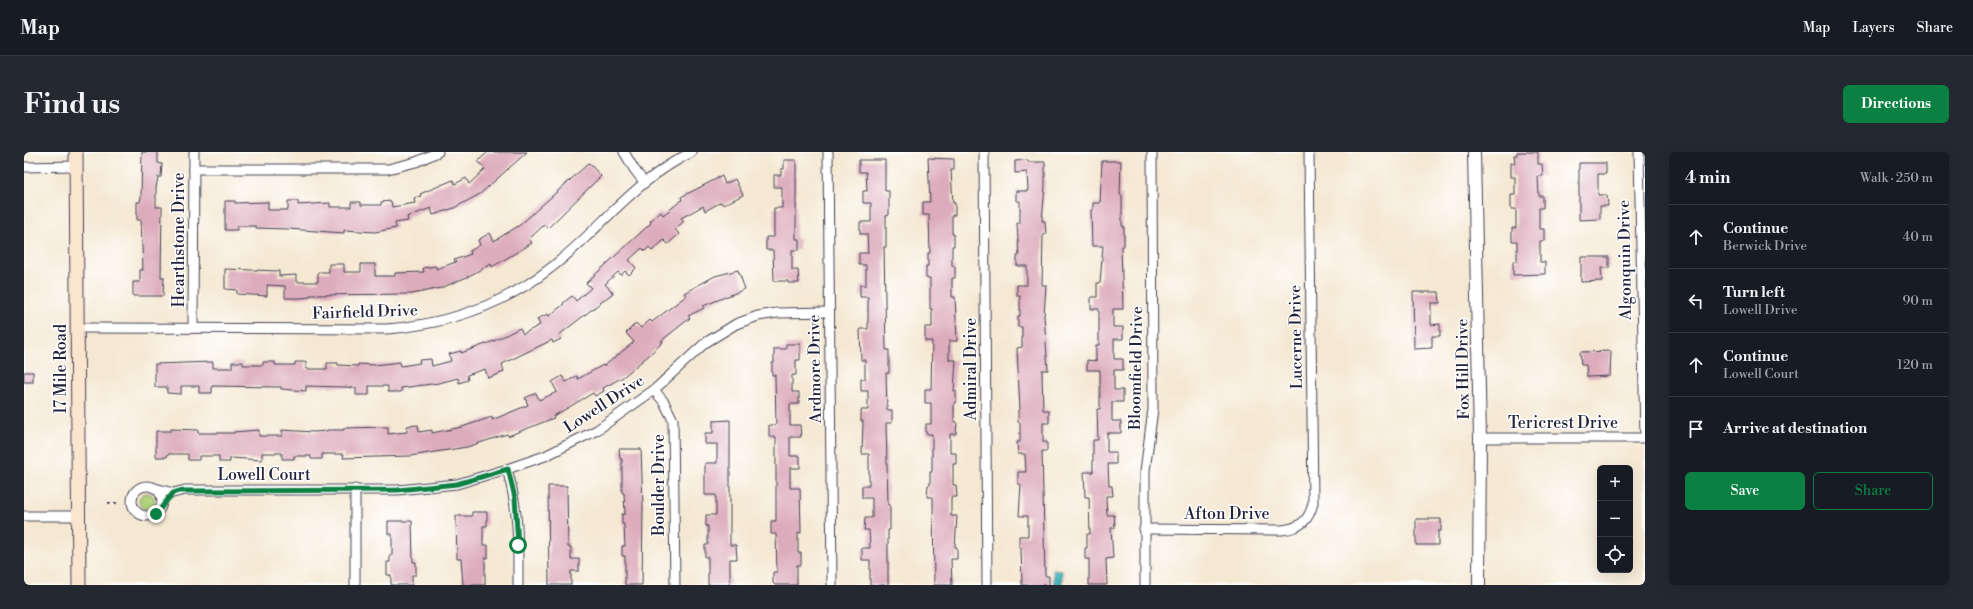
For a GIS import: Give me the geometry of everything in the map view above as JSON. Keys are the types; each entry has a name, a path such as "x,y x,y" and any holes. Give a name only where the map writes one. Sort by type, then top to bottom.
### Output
{"main road":[{"name":"17 Mile Road","path":"76,152 79,585"}],"street":[{"name":"Hearthstone Drive","path":"194,152 194,328"},
{"path":"194,169 388,169 416,162 438,152"},
{"path":"624,152 644,182"},
{"name":"Fairfield Drive","path":"78,328 387,329 428,324 469,313 516,291 553,266 623,199 666,166 692,152"},
{"name":"Ardmore Drive","path":"828,152 832,585"},
{"name":"Admiral Drive","path":"984,152 987,585"},
{"name":"Bloomfield Drive","path":"1145,585 1145,471 1153,409 1152,152"},
{"name":"Lucerne Drive","path":"1306,521 1311,514 1313,503 1309,152"},
{"name":"Fox Hill Drive","path":"1474,152 1480,438 1479,585"},
{"name":"Algonquin Drive","path":"1639,152 1643,283 1645,438"},
{"path":"24,167 77,166"},
{"name":"Lowell Drive","path":"355,489 398,490 457,484 508,469 544,456 597,430 654,390 705,343 736,324 758,316 777,313 829,312"},
{"name":"Boulder Drive","path":"654,390 667,406 673,420 674,585"},
{"name":"Tericrest Drive","path":"1480,438 1645,438"},
{"path":"508,469 515,498 517,518 518,585"},
{"name":"Lowell Court","path":"159,510 151,516 141,516 137,513 132,504 132,499 136,490 146,486 173,493 185,490 355,489"},
{"path":"155,488 159,492 162,501 159,510"},
{"path":"355,489 356,585"},
{"path":"159,510 173,493"},
{"path":"24,516 78,516"},
{"name":"Afton Drive","path":"1144,529 1282,530 1298,526 1306,521"}],"path":[{"path":"108,503 117,503"}],"green space":[{"path":"144,493 150,493 155,498 153,507 150,509 144,509 139,504 139,498"}],"water":[{"path":"1053,570 1062,571 1062,585 1054,585"}],"building":[{"path":"142,152 158,152 158,163 162,164 161,177 158,177 156,188 156,207 162,207 161,277 164,277 163,296 133,296 133,282 140,282 140,270 143,270 141,220 137,220 137,202 140,202 141,197"},
{"path":"488,152 527,152 480,194 454,208 433,215 431,208 407,217 408,221 395,223 396,228 375,232 344,230 344,233 256,228 256,226 237,226 237,230 225,230 225,201 235,201 235,203 268,202 268,210 288,210 288,201 298,201 298,205 330,203 330,207 351,207 351,202 361,202 361,205 381,205 381,202 391,201 392,207 415,203 414,198 421,196 420,194 453,180 455,184 466,178 469,184 485,169 478,161"},
{"path":"1517,152 1538,152 1538,164 1542,164 1543,176 1538,176 1539,196 1543,196 1543,208 1539,208 1539,229 1544,229 1544,241 1540,241 1540,262 1545,262 1545,274 1513,275 1513,261 1517,261 1517,241 1512,241 1512,228 1516,228 1516,209 1511,209 1511,195 1515,195 1515,177 1511,177 1511,163 1515,163 1514,155 1517,155"},
{"path":"928,158 954,159 954,170 951,170 953,203 955,203 955,215 952,215 952,234 954,234 954,246 952,246 952,266 955,266 955,278 952,278 952,297 955,297 957,341 949,341 949,360 956,360 954,391 956,391 956,403 954,403 954,422 957,422 956,434 950,434 950,453 956,453 956,464 953,464 953,485 956,485 957,497 951,497 951,516 957,516 955,547 957,547 957,559 951,559 952,585 934,585 933,497 927,497 928,485 930,485 930,472 932,472 932,434 926,434 926,424 931,424 931,403 925,403 925,389 931,389 932,341 925,341 925,327 932,327 932,309 930,309 930,278 926,278 928,253 930,253 929,215 923,215 923,202 930,202"},
{"path":"784,160 796,160 796,239 799,239 799,250 792,250 792,270 798,270 799,283 774,281 773,250 766,250 766,237 774,237 774,208 782,208 782,187 774,187 774,175 781,175 781,169 784,169"},
{"path":"859,160 885,160 885,191 889,191 889,215 886,216 886,247 884,247 886,350 889,350 889,373 886,373 887,410 892,410 892,423 886,423 888,505 890,505 890,530 888,530 888,585 870,585 870,560 862,560 862,548 870,548 869,530 864,530 865,518 872,518 872,498 862,498 862,486 869,486 869,454 862,454 863,421 861,421 861,410 868,410 868,391 861,391 861,379 865,379 865,360 861,360 860,329 868,329 868,297 860,297 860,285 866,285 866,265 859,265 859,253 868,253 867,234 860,234 860,222 871,222 871,203 863,203 863,191 867,191 866,172 859,172"},
{"path":"1028,160 1028,162 1045,162 1045,186 1042,221 1045,221 1046,234 1043,234 1042,285 1046,285 1044,316 1048,370 1042,370 1042,373 1043,410 1049,410 1049,423 1043,423 1043,442 1047,442 1047,451 1042,451 1045,576 1049,576 1049,585 1022,585 1021,547 1019,547 1019,536 1028,536 1028,516 1019,516 1021,484 1018,484 1018,472 1026,472 1025,454 1018,454 1017,442 1020,442 1020,422 1018,422 1018,410 1020,410 1017,348 1022,347 1022,327 1018,327 1018,316 1020,316 1020,296 1017,296 1017,285 1027,285 1027,266 1017,266 1017,256 1019,256 1017,223 1020,223 1020,201 1016,201 1016,191 1028,191 1027,172 1015,173 1015,161"},
{"path":"1102,161 1121,161 1120,195 1122,195 1122,226 1124,226 1124,246 1121,246 1123,309 1113,309 1113,327 1123,327 1123,339 1114,339 1114,359 1123,359 1123,370 1114,370 1114,390 1123,390 1123,402 1112,402 1112,421 1121,421 1121,433 1107,433 1107,452 1116,452 1116,464 1108,464 1109,486 1112,486 1113,496 1106,496 1107,515 1114,515 1115,528 1111,528 1113,558 1106,559 1107,585 1089,585 1089,559 1085,559 1085,548 1087,548 1087,534 1090,534 1089,497 1085,497 1084,472 1093,472 1093,440 1098,440 1097,409 1100,409 1100,370 1087,370 1087,360 1096,361 1096,345 1099,345 1099,309 1091,309 1091,297 1097,297 1097,283 1100,283 1103,246 1092,246 1091,210 1093,210 1093,203 1100,203"},
{"path":"589,163 601,176 548,228 544,225 529,239 532,243 492,267 491,264 467,277 441,288 412,294 310,295 310,297 301,298 285,298 285,286 267,285 267,296 237,294 237,290 225,289 225,269 279,271 279,276 296,275 296,282 318,282 318,272 329,272 329,264 344,264 344,272 361,272 361,264 375,264 375,276 395,276 395,273 424,272 423,268 436,266 436,269 456,262 454,260 471,254 470,251 480,245 478,240 490,233 494,241 520,225"},
{"path":"1579,163 1606,163 1606,174 1598,174 1598,195 1607,195 1608,206 1600,206 1600,219 1579,220"},
{"path":"722,176 725,184 735,179 743,195 723,205 721,202 705,211 703,206 681,218 684,221 675,229 679,234 668,244 664,240 652,251 649,247 645,251 642,248 629,260 636,268 629,275 625,271 621,275 618,272 605,284 613,293 559,335 561,339 553,343 552,340 502,364 504,372 488,378 485,369 467,375 468,380 459,383 458,378 439,383 401,388 401,392 388,392 388,386 369,386 369,395 356,395 356,388 344,387 306,386 306,391 281,389 281,387 212,386 212,393 199,393 199,386 181,386 181,394 167,393 167,387 155,387 155,364 213,362 213,368 232,368 232,362 243,362 243,365 263,365 263,362 275,362 275,365 295,365 295,362 306,362 306,369 327,369 327,363 358,366 358,364 375,365 400,362 401,366 420,363 419,360 431,359 432,366 451,361 449,354 461,351 461,353 494,341 520,328 523,334 540,325 537,319 548,314 549,316 572,296 576,301 591,288 586,283 651,223 650,221 661,212 663,215 682,200 681,197"},
{"path":"1581,257 1609,257 1609,268 1601,268 1602,281 1581,282"},
{"path":"738,270 745,289 703,306 704,308 688,316 690,318 661,341 663,342 648,356 623,377 603,388 604,391 595,396 593,393 553,416 554,418 508,436 507,434 467,447 410,456 343,458 344,454 322,454 322,459 311,459 311,456 294,456 294,459 282,459 282,453 262,453 262,460 230,458 230,462 219,462 219,456 199,456 199,460 188,460 188,454 168,454 167,457 156,457 156,431 171,431 171,429 198,430 198,433 234,433 259,430 259,436 282,436 282,430 314,432 344,430 344,428 388,427 388,434 407,432 407,426 418,425 419,432 432,430 432,433 462,427 492,417 492,420 528,405 525,398 536,393 539,400 557,392 552,382 562,376 566,382 577,376 578,379 603,365 604,366 634,342 626,333 636,323 641,328 650,320 652,322 686,296 684,293 715,276"},
{"path":"1413,292 1439,292 1440,303 1431,303 1431,325 1440,324 1440,336 1432,336 1432,348 1414,349"},
{"path":"786,344 800,344 800,360 796,360 796,375 792,375 792,392 799,392 799,404 790,404 790,425 800,425 801,437 790,437 790,456 800,456 800,468 790,468 790,488 800,488 801,533 798,533 798,553 801,553 801,565 797,565 797,585 775,585 773,583 773,572 777,572 776,534 771,534 771,521 776,521 776,437 769,437 769,425 776,425 775,375 772,375 774,349 786,349"},
{"path":"1611,351 1610,376 1587,377 1586,365 1581,365 1580,352"},
{"path":"24,372 33,372 33,382 24,382"},
{"path":"730,420 730,545 736,545 737,559 730,559 730,585 708,585 708,557 705,557 705,545 708,545 708,526 706,526 706,515 716,515 716,495 705,495 705,463 717,463 717,444 705,444 705,433 713,433 713,421"},
{"path":"619,449 641,449 643,507 642,585 625,585 625,556 622,556 622,546 625,546 622,514 625,514 624,493 622,493 622,459 620,459"},
{"path":"548,486 567,486 568,547 571,547 571,559 579,559 579,571 571,571 571,585 549,585"},
{"path":"472,512 487,512 487,526 483,526 483,545 488,545 488,558 485,558 485,585 463,585 461,559 457,559 456,516 472,516"},
{"path":"1416,519 1441,519 1441,531 1438,531 1438,545 1416,545"},
{"path":"388,521 412,521 413,562 416,562 416,575 412,575 412,585 391,585 391,575 387,575 387,562 390,562 390,555 392,555 392,534 388,534"}],"route":[{"path":"156,514 173,493 185,490 398,490 457,484 508,469 515,498 518,545"}]}
